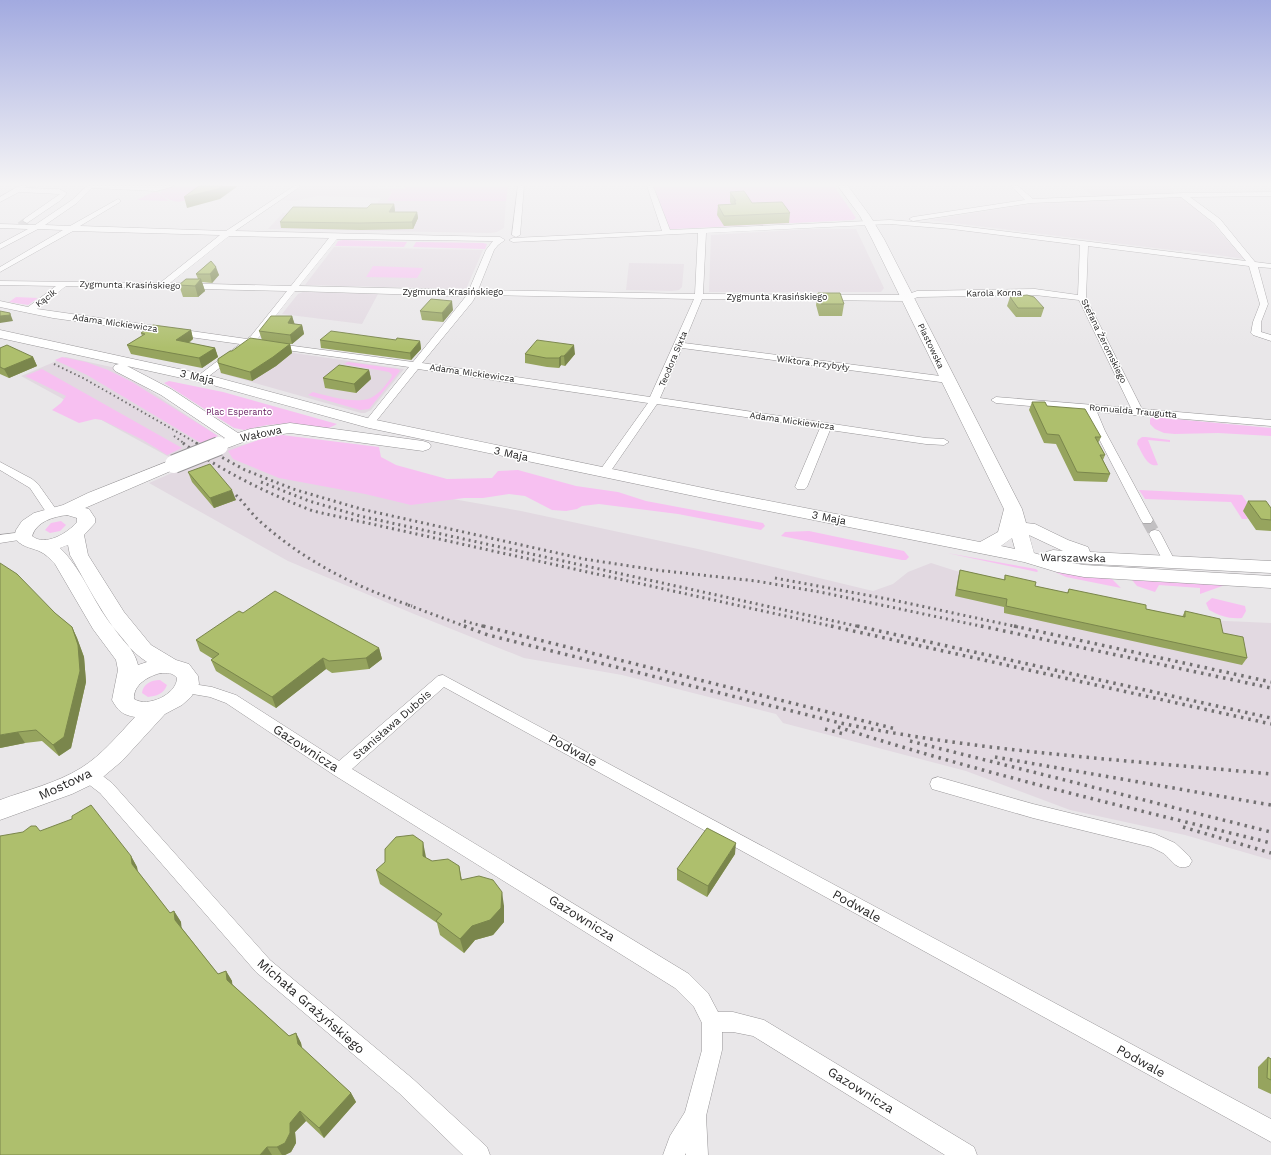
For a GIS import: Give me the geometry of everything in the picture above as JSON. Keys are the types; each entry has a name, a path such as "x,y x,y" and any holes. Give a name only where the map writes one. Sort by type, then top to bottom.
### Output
{"street":[{"path":"0,247 13,240"},
{"path":"0,270 52,240"},
{"path":"161,286 219,240"},
{"path":"202,377 250,342 294,289 332,240"},
{"path":"477,240 491,243 493,246"},
{"path":"369,424 470,299 480,272 493,246 499,240"},
{"name":"Teodora Sixta","path":"604,473 655,400 679,345 699,297 702,240"},
{"name":"Piastowska","path":"877,240 1013,509 1026,557"},
{"path":"1051,240 1271,266"},
{"path":"1232,240 1252,264 1267,304 1257,322 1256,333 1271,338"},
{"name":"Stefana Żeromskiego","path":"1084,244 1082,298 1138,411"},
{"name":"Zygmunta Krasińskiego","path":"0,283 699,297 907,298"},
{"name":"Kącik","path":"29,310 63,285"},
{"name":"Karola Korna","path":"907,298 917,294 1035,292 1082,298"},
{"name":"Adama Mickiewicza","path":"0,304 29,310 655,400 926,441 944,442"},
{"name":"3 Maja","path":"0,334 202,377 369,424 604,473 1026,557"},
{"name":"Wiktora Przybyły","path":"679,345 948,380"},
{"path":"86,353 144,378 225,430 236,439"},
{"name":"Romualda Traugutta","path":"996,400 1271,423"},
{"path":"1090,408 1100,432 1147,520"},
{"path":"801,487 826,426"},
{"name":"Wałowa","path":"42,545 33,544 26,541 23,537 24,531 34,520 118,488 236,439 266,431 290,428 425,446 460,443"},
{"path":"0,465 28,481 59,511 83,514 86,518"},
{"name":"Wałowa","path":"75,535 86,523 86,518 98,505 118,488"},
{"path":"981,549 1005,536 1009,532 1013,509"},
{"name":"Piastowska","path":"1013,509 1029,528"},
{"path":"1026,557 1031,538 1029,528"},
{"path":"1029,528 1062,544 1109,558"},
{"path":"1155,534 1169,561"},
{"path":"42,545 65,540 75,535 79,555 117,617 144,650 169,665 184,670 187,675 188,681 186,688 174,701 156,709 139,710 126,695"},
{"path":"0,539 15,537"},
{"path":"42,545 54,552 62,560 100,624 126,658 129,670 122,744"},
{"name":"Warszawska","path":"1026,557 1053,556 1109,558 1271,567"},
{"name":"Warszawska","path":"1026,557 1057,566 1084,571 1271,582"},
{"path":"126,695 140,672 155,667 169,665"},
{"name":"Stanisława Dubois","path":"340,770 443,680"},
{"name":"Podwale","path":"443,680 1271,1131"},
{"name":"Gazownicza","path":"186,688 212,692 231,699 340,770 682,981 701,1000 712,1022 733,1022 757,1027 966,1155"},
{"name":"Mostowa","path":"0,810 64,787 89,775 114,755 122,744 156,709"},
{"name":"Michała Grażyńskiego","path":"89,775 106,788 263,966 406,1086 479,1155"},
{"path":"938,784 1033,811 1155,842 1169,848 1183,861"},
{"path":"674,1155 678,1144 695,1116 712,1050 712,1022"},
{"path":"695,1116 697,1155"}],"shaded area":[{"path":"711,240 861,240 884,288 881,292 709,292"},
{"path":"1089,240 1227,240 1244,259 1184,250 1179,251"},
{"path":"334,247 483,250 466,289 305,285"},
{"path":"629,263 684,264 682,287 679,290 672,291 626,290"},
{"path":"303,292 378,294 362,324 282,314 298,294"},
{"path":"252,347 404,369 371,410 361,413 220,373"},
{"path":"66,357 116,368 218,436 169,457 21,376"},
{"path":"284,437 441,497 521,511 698,549 873,591 893,584 908,572 931,563 956,571 1203,620 1271,623 1271,860 1185,835 1070,810 966,771 783,723 776,714 622,675 524,658 288,561 149,483 231,447"}],"green space":[{"path":"338,241 407,242 404,247 335,246"},
{"path":"416,242 487,244 485,249 413,247"},
{"path":"373,266 423,268 417,278 366,277"},
{"path":"16,297 38,298 28,305 9,302"},
{"path":"62,357 86,362 108,370 132,382 218,436 201,443 87,375 55,360"},
{"path":"348,362 398,369 400,371 369,409 360,410 308,395 313,392 344,399 368,399 381,390 392,375 389,372 344,364"},
{"path":"42,369 182,448 167,455 143,440 102,420 95,419 79,423 52,410 61,403 66,396 25,376"},
{"name":"Plac Esperanto","path":"169,381 223,392 337,424 327,429 291,423 267,425 244,430 234,428 164,383"},
{"path":"1153,417 1271,428 1271,436 1218,433 1164,433 1155,429 1150,424 1150,419"},
{"path":"282,435 379,447 381,457 396,465 447,479 492,478 498,471 518,470 576,486 618,492 646,501 763,523 765,526 761,530 678,514 599,504 582,506 577,509 566,511 552,510 525,496 509,494 411,505 365,494 279,478 233,459 228,451 261,439"},
{"path":"1142,437 1170,440 1170,442 1148,440 1158,465 1148,462 1143,455 1137,444 1138,440"},
{"path":"1139,490 1242,495 1253,512 1243,511 1248,519 1242,519 1231,502 1145,499"},
{"path":"61,521 66,525 60,531 50,533 45,530 51,523"},
{"path":"809,531 904,551 909,557 906,560 902,560 781,536 785,532"},
{"path":"947,553 1036,569 1038,571 1037,572"},
{"path":"1055,572 1112,579 1121,588 1066,577"},
{"path":"1132,580 1225,585 1200,594 1200,588 1159,585 1155,592 1137,586"},
{"path":"1212,598 1245,606 1246,611 1242,618 1233,618 1221,615 1209,610 1206,603"},
{"path":"160,680 167,685 164,691 157,695 148,697 142,693 144,687 148,683"}],"building":[{"path":"211,261 216,267 210,274 196,274"},
{"path":"186,279 201,279 195,286 179,285"},
{"path":"818,293 840,293 844,304 821,304"},
{"path":"1027,295 1034,297 1044,308 1018,308 1010,297"},
{"path":"431,299 452,301 442,313 420,311"},
{"path":"0,311 10,313 10,315 0,316"},
{"path":"271,316 292,316 288,323 302,325 290,335 259,331"},
{"path":"153,325 191,330 176,340 215,348 199,358 127,345 145,334 141,333"},
{"path":"331,331 396,340 397,338 420,341 410,353 320,340"},
{"path":"250,338 290,344 250,372 218,363 218,359"},
{"path":"537,340 574,345 564,356 559,358 546,358 525,354"},
{"path":"7,345 33,357 4,369 0,367 0,348"},
{"path":"339,365 369,370 354,384 323,378"},
{"path":"1032,402 1045,402 1047,406 1085,409 1101,437 1095,437 1105,455 1100,455 1110,474 1077,472 1059,435 1047,434"},
{"path":"210,464 232,490 210,498 188,472"},
{"path":"1248,501 1266,501 1271,508 1271,520 1261,519"},
{"path":"0,563 17,574 55,613 72,627 78,645 80,671 64,737 53,745 36,730 0,735"},
{"path":"960,570 1005,580 1005,575 1036,582 1035,586 1068,593 1069,589 1146,605 1146,609 1185,617 1185,611 1220,619 1223,633 1243,637 1247,658 1006,606 1007,599 957,589"},
{"path":"275,591 379,648 366,658 329,661 323,658 272,697 211,660 219,654 196,640 239,611 243,613"},
{"path":"91,805 131,856 132,864 170,913 174,911 175,920 218,974 226,971 227,980 289,1036 296,1033 298,1044 351,1093 319,1128 300,1111 290,1123 290,1133 285,1143 277,1147 267,1147 260,1155 0,1155 0,836 23,832 31,826 36,826 40,831 72,819 72,816"},
{"path":"707,828 736,843 708,886 677,869"},
{"path":"413,835 423,842 423,856 432,861 448,859 459,866 461,880 479,876 493,880 502,892 501,908 490,920 472,926 460,939 436,921 442,914 376,870 385,862 385,849 396,837"},
{"path":"1268,1057 1271,1059 1271,1080 1267,1078"}],"tunnel":[{"path":"1147,520 1155,534"}],"railway":[{"path":"54,364 85,379 198,444"},
{"path":"174,436 185,444"},
{"path":"183,443 198,454 230,473 279,497 313,511 835,627"},
{"path":"196,443 245,470 293,489 361,509 584,559 656,570 756,581 820,592 985,627"},
{"path":"261,482 309,501 360,516 861,627"},
{"path":"236,495 263,524 280,538 315,562 352,582 412,606"},
{"path":"775,578 893,600 1018,627"},
{"path":"408,605 467,627"},
{"path":"464,621 486,627"},
{"path":"464,626 488,635 840,723 893,733 1055,754 1271,774"},
{"path":"483,626 896,729"},
{"path":"831,626 1271,724"},
{"path":"857,626 1271,718"},
{"path":"981,626 1271,688"},
{"path":"1014,626 1271,682"},
{"path":"838,727 891,744 999,774 1108,803 1271,843"},
{"path":"825,729 844,734"},
{"path":"910,741 1271,832"},
{"path":"995,757 1271,805"},
{"path":"1183,827 1271,853"}]}
